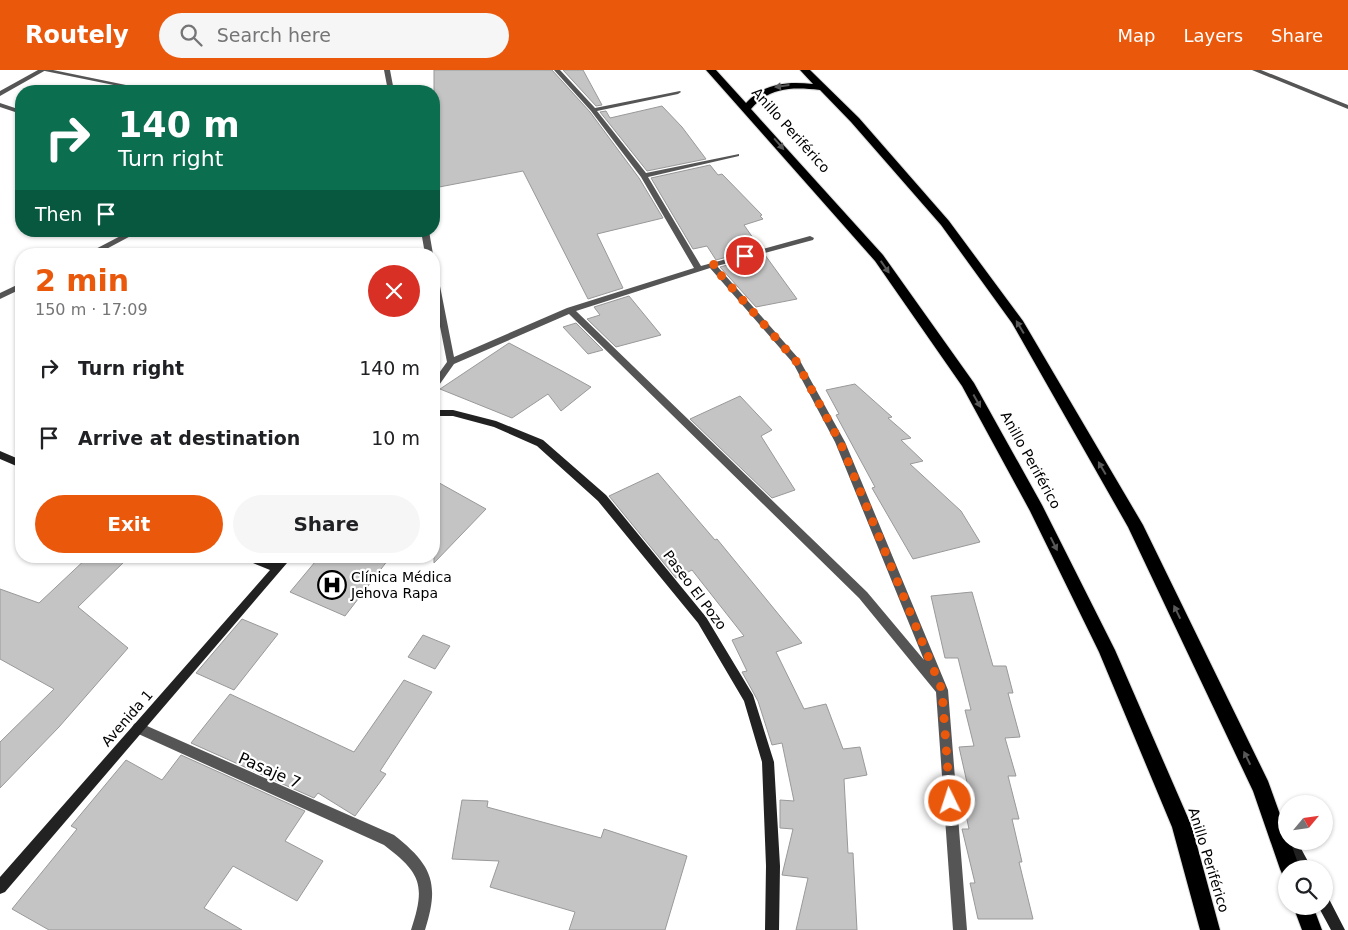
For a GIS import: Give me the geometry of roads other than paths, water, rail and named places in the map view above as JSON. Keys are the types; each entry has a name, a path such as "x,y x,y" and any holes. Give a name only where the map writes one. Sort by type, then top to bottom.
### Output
{"highway":[{"name":"Anillo Periférico","path":"711,70 747,108 879,258 971,391 1037,509 1107,650 1182,826 1210,930"},
{"path":"805,70 825,88 945,223 1017,321 1135,525 1261,788 1287,860"},
{"path":"747,108 756,95 775,87 799,84 825,88"},
{"path":"1307,915 1312,930"}],"street":[{"path":"16,85 43,70 121,85"},
{"path":"387,70 390,85"},
{"path":"557,70 593,110 644,176 699,270"},
{"path":"1255,70 1348,107"},
{"path":"0,94 15,86"},
{"path":"593,110 678,92"},
{"path":"0,105 15,110"},
{"path":"644,176 737,155"},
{"path":"102,248 124,237"},
{"path":"440,378 451,362 570,310 712,265 810,238"},
{"path":"712,265 796,361 836,434 881,538 942,690 960,930"},
{"path":"0,296 15,289"},
{"path":"440,306 451,362"},
{"path":"570,310 862,595 942,690"},
{"name":"Paseo El Pozo","path":"440,413 453,413 496,424 540,443 602,498 702,620 749,700 768,762 773,866 772,930"},
{"path":"0,455 15,461"},
{"path":"264,563 277,568 282,563"},
{"name":"Avenida 1","path":"0,887 277,568"},
{"name":"Pasaje 7","path":"138,728 389,840 410,856 424,879 427,906 418,930"},
{"path":"1261,788 1278,819"},
{"path":"1330,915 1338,930"}],"place":[{"name":"Clínica Médica Jehova Rapa","path":"332,585"}]}
